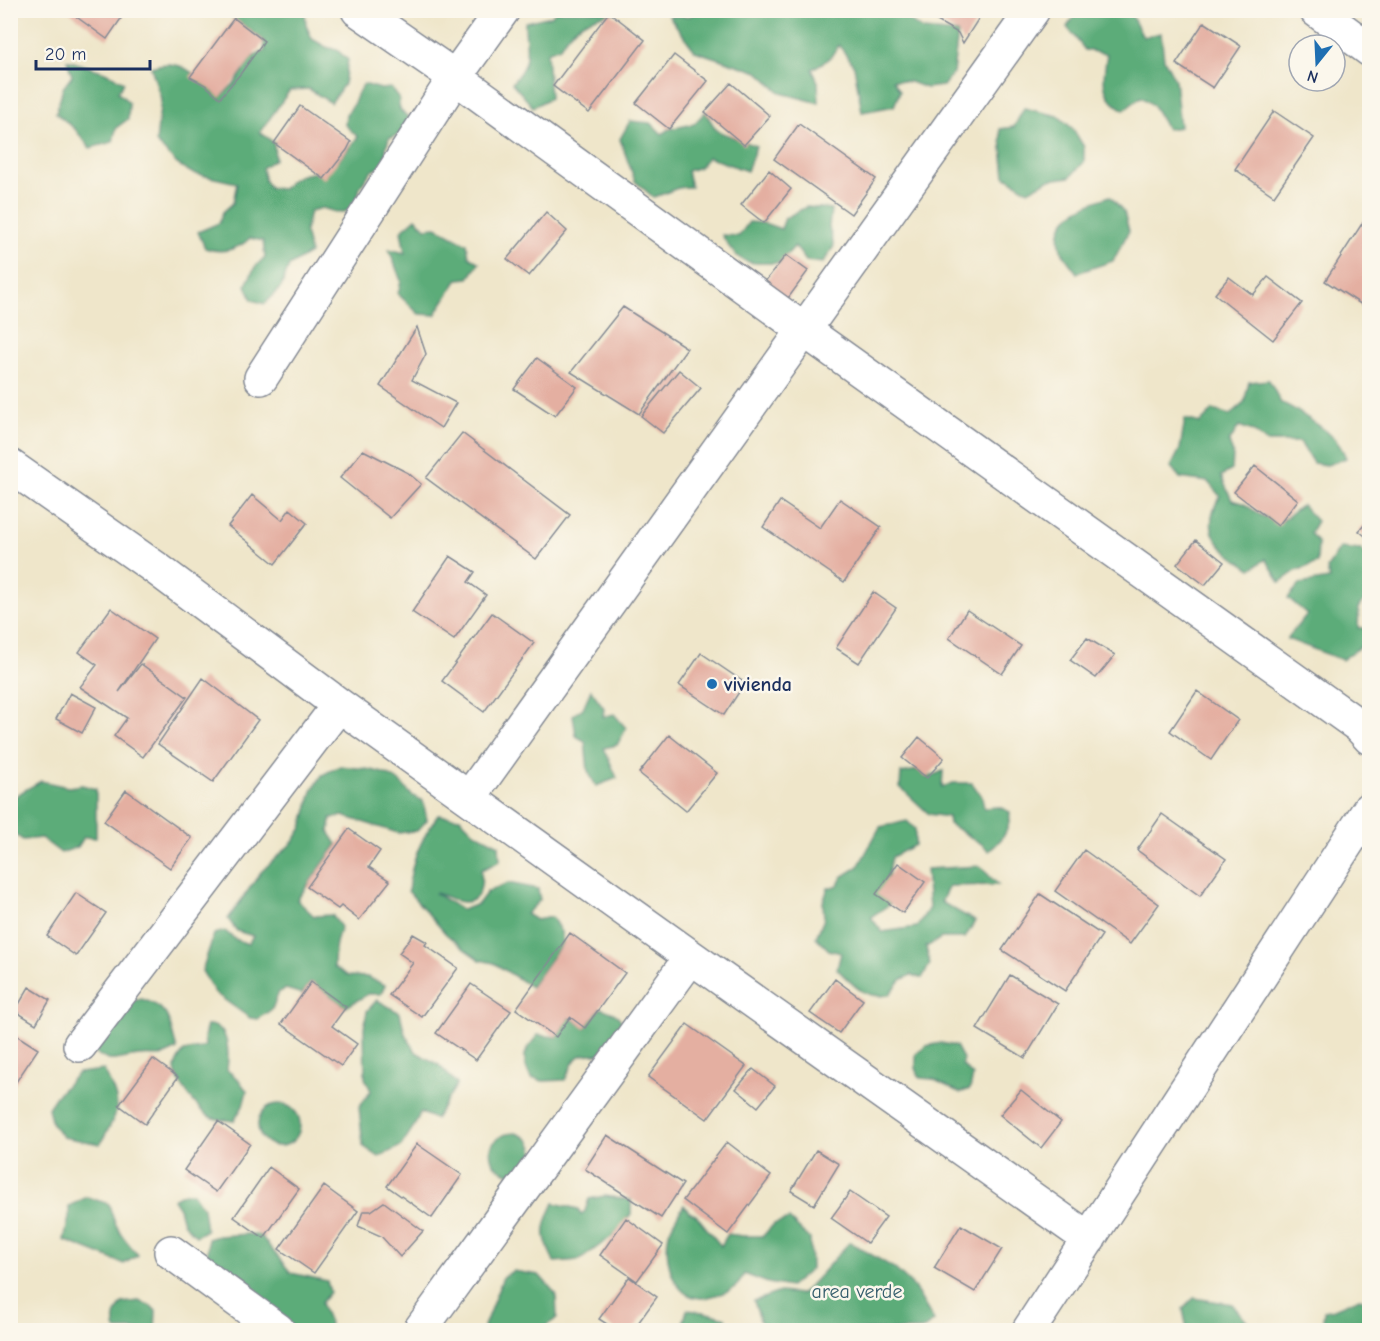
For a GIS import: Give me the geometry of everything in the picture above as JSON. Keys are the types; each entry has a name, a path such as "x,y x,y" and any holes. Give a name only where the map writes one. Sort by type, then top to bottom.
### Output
{"street":[{"path":"358,10 455,76 804,330 1359,726 1370,738"},
{"path":"261,378 455,76 503,10"},
{"path":"469,798 1033,10"},
{"path":"1316,10 1370,50"},
{"path":"10,466 157,569 339,705 1089,1239"},
{"path":"80,1045 339,705"},
{"path":"1029,1330 1370,808"},
{"path":"420,1330 691,957"},
{"path":"171,1252 278,1330"}],"green space":[{"path":"702,10 895,11 923,30 958,33 953,73 943,86 926,88 910,82 893,80 900,91 894,106 862,112 854,66 839,45 829,59 812,69 818,82 819,103 781,93 758,72 695,51 669,16 690,16"},
{"path":"224,11 305,11 306,25 312,39 337,50 348,60 344,84 331,103 309,89 290,90 260,132 274,143 275,159 262,168 265,181 270,188 283,189 297,177 329,168 342,156 358,137 345,125 346,114 364,84 381,89 391,88 399,98 400,109 409,117 401,134 389,138 386,148 386,165 371,171 360,187 355,209 339,213 322,208 310,211 305,232 310,253 289,266 281,287 265,304 252,300 246,285 255,267 265,257 263,241 250,238 235,248 217,251 205,248 198,232 219,223 223,212 233,203 237,183 192,173 177,164 156,142 161,99 151,67 173,64 182,67 220,97 235,83 251,58 265,51 264,41"},
{"path":"556,11 619,11 585,22 571,31 560,47 547,52 550,98 533,107 512,83 519,75 525,61 525,22 551,16"},
{"path":"1078,11 1129,11 1143,37 1161,33 1164,59 1175,80 1180,127 1167,129 1153,105 1141,97 1124,110 1110,99 1104,79 1107,54 1085,50 1067,27"},
{"path":"67,60 105,72 124,82 118,92 129,103 128,119 116,128 113,142 90,148 75,129 56,113 63,88 72,76"},
{"path":"1024,108 1058,116 1073,129 1084,147 1084,162 1070,177 1048,180 1028,191 1005,176 1000,129 1014,127"},
{"path":"705,112 717,131 756,146 747,171 708,157 700,167 687,171 691,187 680,188 653,197 635,181 620,139 630,121 651,123 662,134 669,129 694,124"},
{"path":"1110,196 1124,212 1129,231 1113,261 1077,273 1061,249 1059,237 1061,228 1073,213"},
{"path":"806,207 831,209 829,227 834,246 823,263 806,261 795,246 779,263 744,261 733,252 722,235 739,236 749,222 764,223 781,229 785,218"},
{"path":"416,218 425,228 436,227 467,244 469,256 479,263 469,278 458,279 435,315 419,314 398,294 401,281 389,249 405,253 401,231"},
{"path":"1269,380 1281,403 1294,409 1330,434 1339,444 1346,458 1327,465 1313,463 1300,442 1266,442 1253,431 1239,426 1229,442 1233,454 1232,470 1221,476 1232,500 1243,503 1262,516 1282,521 1302,505 1317,521 1310,533 1318,543 1317,563 1296,571 1280,582 1266,559 1251,569 1222,547 1212,531 1211,521 1220,496 1208,482 1180,478 1171,467 1180,449 1185,419 1200,423 1213,410 1230,415 1244,403 1249,382"},
{"path":"1340,548 1361,550 1369,557 1369,596 1359,606 1358,628 1369,628 1369,657 1361,646 1342,660 1287,639 1307,614 1288,598 1300,584 1329,579 1327,568"},
{"path":"591,690 604,708 603,717 614,714 626,728 617,745 604,748 617,778 596,786 588,771 585,741 576,736 573,715 583,708"},
{"path":"340,766 362,768 391,776 410,794 423,801 427,820 417,831 398,833 343,816 331,818 329,832 337,844 297,900 314,916 332,915 341,927 335,947 334,967 348,976 367,977 385,985 381,994 368,994 346,1007 311,982 302,994 286,989 279,992 272,1009 258,1019 250,1018 215,993 202,971 214,934 225,931 235,939 248,944 253,936 237,931 228,919 261,872 293,842 302,828 312,791 322,775"},
{"path":"917,770 927,778 943,771 942,787 953,783 972,783 982,797 984,808 999,807 1010,812 1009,825 1001,839 989,851 982,844 949,824 948,817 929,814 900,787 901,773"},
{"path":"41,781 68,787 82,785 96,789 96,838 84,837 78,847 61,853 41,838 23,840 11,832 11,802 18,794"},
{"path":"438,815 460,818 474,832 499,845 500,861 481,870 480,889 471,901 457,901 435,893 462,910 478,904 487,892 508,883 538,889 540,900 526,914 536,920 552,917 561,932 563,942 531,987 494,963 480,960 464,949 446,934 408,891 418,851"},
{"path":"907,821 915,829 915,845 892,857 887,879 890,904 871,917 882,932 917,927 929,908 926,869 980,866 998,885 949,886 941,902 975,921 965,938 941,938 926,947 930,964 922,978 911,975 901,980 889,995 872,995 860,990 837,969 841,953 829,950 816,937 824,919 823,902 828,888 838,885 842,877 858,867 880,827"},
{"path":"142,999 164,1012 177,1049 162,1056 109,1060 90,1048 126,1002"},
{"path":"377,1000 400,1013 405,1034 416,1052 439,1065 457,1084 435,1119 420,1112 416,1123 401,1146 379,1157 363,1146 359,1107 371,1091 365,1078 364,1028 367,1011"},
{"path":"600,1008 618,1016 627,1033 610,1042 599,1054 576,1058 565,1080 543,1081 531,1078 525,1065 525,1055 538,1035 556,1037 570,1017 585,1028"},
{"path":"207,1025 215,1026 224,1035 228,1048 227,1070 247,1091 243,1106 234,1121 213,1118 205,1114 188,1095 176,1073 176,1063 184,1051 205,1046 204,1037"},
{"path":"941,1043 956,1046 963,1059 962,1065 973,1076 970,1089 960,1093 933,1079 920,1078 916,1068 916,1054 926,1046"},
{"path":"104,1070 114,1093 117,1108 112,1123 100,1144 63,1137 52,1124 48,1108 78,1073"},
{"path":"279,1104 287,1105 294,1110 299,1117 299,1133 294,1140 287,1145 279,1146 271,1145 264,1140 259,1133 258,1125 259,1117 264,1110 271,1105"},
{"path":"516,1133 529,1140 534,1153 515,1174 504,1172 496,1167 490,1153 497,1139"},
{"path":"184,1193 193,1193 203,1208 206,1230 196,1236 183,1223 179,1208 173,1199"},
{"path":"605,1196 631,1200 631,1214 615,1234 580,1260 554,1262 545,1239 545,1226 554,1203 578,1209 581,1215 589,1199"},
{"path":"87,1197 109,1204 120,1232 138,1255 124,1264 64,1240 69,1206"},
{"path":"684,1205 689,1212 696,1215 721,1246 728,1234 763,1236 774,1224 789,1219 810,1239 811,1269 790,1287 768,1283 744,1274 737,1286 726,1292 705,1298 684,1292 672,1274 667,1242 674,1222"},
{"path":"248,1234 261,1236 291,1273 327,1281 330,1292 321,1303 332,1330 286,1330 207,1267 208,1239"},
{"name":"area verde","path":"850,1242 894,1268 914,1287 934,1321 922,1330 776,1330 762,1327 754,1301 780,1292 801,1294"},
{"path":"513,1271 539,1275 556,1294 557,1318 540,1330 485,1330 484,1326 503,1277"},
{"path":"1194,1298 1232,1304 1248,1323 1262,1330 1187,1330 1183,1309"},
{"path":"1360,1298 1369,1301 1369,1330 1322,1330 1324,1311"},
{"path":"139,1301 156,1311 155,1330 116,1330 115,1316 122,1303"},
{"path":"687,1310 726,1318 727,1322 718,1330 681,1330"}],"building":[{"path":"67,10 127,10 107,39"},
{"path":"918,10 984,10 963,43 958,33"},
{"path":"609,12 645,40 589,113 553,86"},
{"path":"234,18 264,41 220,98 205,85 190,77"},
{"path":"1204,22 1241,46 1213,88 1176,64"},
{"path":"674,55 708,81 669,129 636,103"},
{"path":"731,83 770,116 744,145 705,112"},
{"path":"300,106 351,142 324,179 274,143"},
{"path":"1274,111 1314,138 1274,196 1235,169"},
{"path":"799,124 876,179 851,214 774,159"},
{"path":"769,170 791,189 764,223 741,205"},
{"path":"546,212 567,231 529,276 507,259"},
{"path":"1365,219 1370,222 1370,310 1325,281"},
{"path":"786,255 808,271 786,301 763,284"},
{"path":"1229,277 1253,295 1268,277 1302,303 1273,340 1215,294"},
{"path":"623,307 687,348 639,414 571,372"},
{"path":"417,327 426,354 412,380 456,403 441,428 380,386"},
{"path":"537,358 577,387 555,416 514,389"},
{"path":"679,370 701,388 663,433 641,416"},
{"path":"462,433 570,515 536,559 426,478"},
{"path":"363,450 408,473 421,484 390,518 340,478"},
{"path":"1255,466 1298,500 1278,526 1234,492"},
{"path":"252,495 282,520 290,509 307,523 275,564 228,526"},
{"path":"840,499 881,527 844,582 763,527 780,501 820,528"},
{"path":"1370,518 1370,540 1359,531"},
{"path":"1196,540 1224,562 1205,585 1177,564"},
{"path":"450,556 475,572 468,582 486,595 454,640 412,612"},
{"name":"vivienda","path":"873,592 896,608 859,663 836,648"},
{"path":"111,608 155,639 119,692 141,664 187,697 143,757 114,736 127,718 80,687 97,665 79,652"},
{"path":"967,610 1021,646 1002,674 949,638"},
{"path":"492,613 534,643 484,712 442,681"},
{"path":"1087,638 1115,655 1096,678 1070,660"},
{"name":"vivienda","path":"701,653 745,683 724,715 679,685"},
{"path":"203,678 258,720 213,782 158,744"},
{"path":"1197,691 1238,720 1211,760 1170,731"},
{"path":"70,693 96,707 82,733 56,719"},
{"path":"669,735 717,773 686,811 639,773"},
{"path":"919,737 944,758 927,778 902,758"},
{"path":"126,790 192,838 170,868 104,821"},
{"path":"1162,814 1226,859 1200,896 1137,850"},
{"path":"349,829 380,851 369,867 390,881 359,920 341,906 338,909 307,887"},
{"path":"1084,850 1159,904 1130,944 1055,891"},
{"path":"898,863 925,882 903,913 876,894"},
{"path":"76,893 106,913 76,956 47,936"},
{"path":"1040,894 1102,935 1065,991 1002,950"},
{"path":"570,933 625,973 585,1028 570,1017 556,1037 516,1009"},
{"path":"413,934 427,942 425,945 458,968 422,1017 389,995 413,963 399,953"},
{"path":"1010,975 1058,1004 1025,1058 977,1029"},
{"path":"835,979 863,1000 839,1033 810,1013"},
{"path":"311,982 346,1007 332,1026 357,1044 341,1066 281,1024"},
{"path":"471,984 511,1011 476,1060 436,1033"},
{"path":"29,987 50,1000 36,1024 15,1011"},
{"path":"687,1024 746,1066 707,1119 648,1077"},
{"path":"10,1031 38,1049 14,1085 10,1082"},
{"path":"153,1059 178,1077 145,1124 119,1105"},
{"path":"753,1069 775,1086 758,1107 736,1089"},
{"path":"1021,1090 1061,1122 1041,1148 1000,1115"},
{"path":"218,1121 250,1144 216,1192 184,1170"},
{"path":"607,1135 683,1184 661,1218 585,1169"},
{"path":"727,1142 771,1176 728,1234 683,1200"},
{"path":"417,1144 462,1175 432,1218 387,1186"},
{"path":"816,1150 839,1164 814,1205 791,1191"},
{"path":"269,1167 299,1189 264,1238 234,1217"},
{"path":"324,1186 358,1211 314,1273 279,1249"},
{"path":"850,1192 886,1217 867,1243 831,1218"},
{"path":"384,1202 423,1231 400,1257 381,1236 358,1226 363,1211 371,1211"},
{"path":"626,1218 663,1245 637,1281 600,1255"},
{"path":"961,1225 1002,1249 975,1292 934,1268"},
{"path":"629,1277 657,1297 633,1330 616,1330 599,1319"}],"place":[{"name":"vivienda","path":"712,684"}]}
